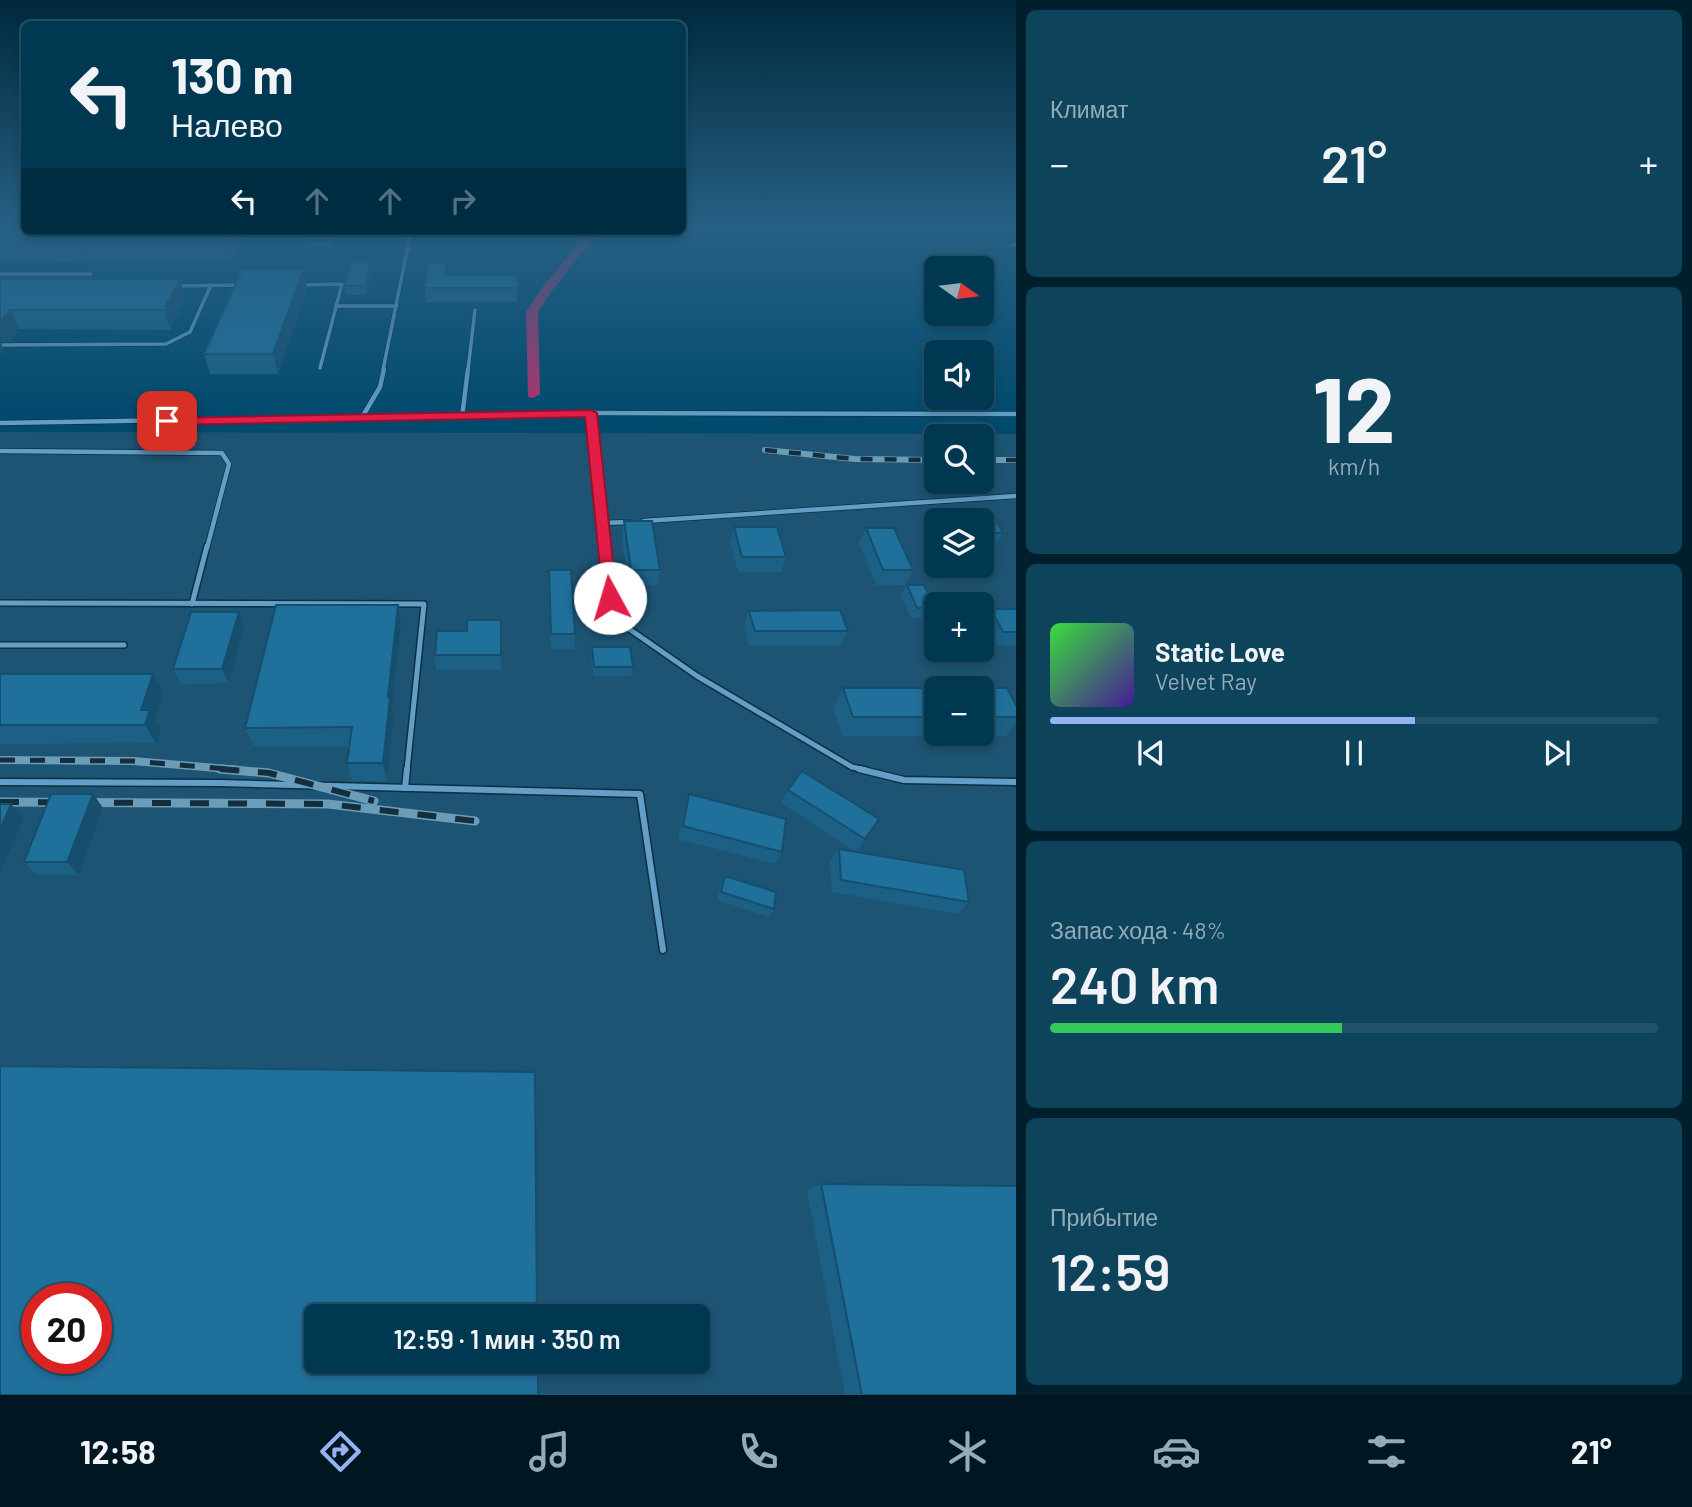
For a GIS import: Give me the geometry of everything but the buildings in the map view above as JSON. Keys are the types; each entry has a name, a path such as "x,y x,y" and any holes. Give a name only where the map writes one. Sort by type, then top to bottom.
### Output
{"lane":[{"path":"0,345 166,344 190,332 208,292"},
{"path":"320,368 340,292"},
{"path":"361,419 380,387 400,292"},
{"path":"336,306 397,306"},
{"path":"462,417 475,310"},
{"path":"0,423 361,419 591,413 1016,414"},
{"path":"591,413 610,598 622,624 697,676 852,767 904,780 1016,782"},
{"path":"0,451 222,453 229,464 192,604"},
{"path":"602,523 1016,496"},
{"path":"0,603 424,604 405,788"},
{"path":"0,645 124,645"},
{"path":"0,782 640,794 663,950"}],"shaded area":[{"path":"0,432 924,434 924,494 994,494 994,434 1016,434 1016,1395 0,1395"}],"waterway":[{"path":"533,394 532,312 544,292"}],"railway":[{"path":"765,450 855,459 924,460"},
{"path":"994,460 1016,460"},
{"path":"0,760 133,761 240,770"},
{"path":"220,769 269,773 374,801"},
{"path":"0,802 328,804 475,821"}],"route":[{"path":"167,421 591,413 610,598"}]}
